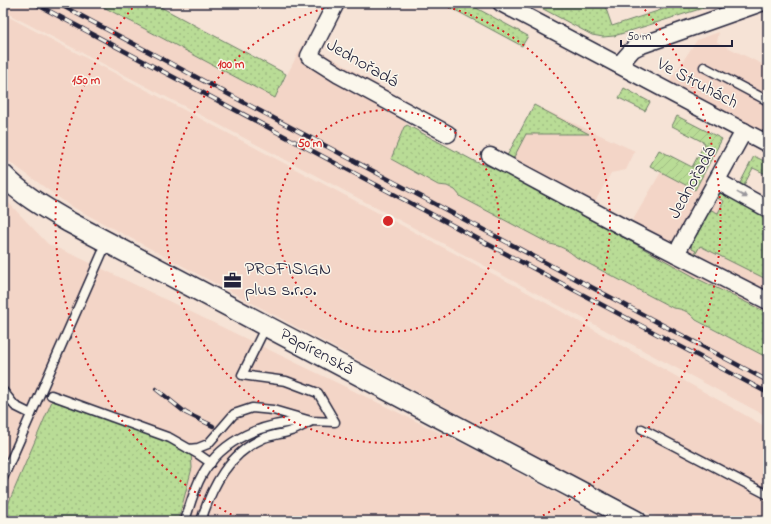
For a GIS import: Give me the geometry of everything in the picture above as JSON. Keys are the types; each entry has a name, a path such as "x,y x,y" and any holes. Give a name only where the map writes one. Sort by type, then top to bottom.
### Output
{"street":[{"name":"Jednořadá","path":"336,3 309,56 339,75 448,134"},
{"name":"Ve Struhách","path":"501,3 768,144"},
{"path":"619,65 633,50 639,46 761,3"},
{"name":"Jednořadá","path":"676,254 744,131"},
{"path":"490,156 768,301"},
{"name":"Papírenská","path":"3,175 24,194 43,207 107,242 636,521"},
{"path":"717,181 768,209"}],"lane":[{"path":"704,67 768,101"},
{"path":"3,478 107,242"},
{"path":"185,521 196,486 203,474 220,452 233,442 255,430 289,422 335,422 318,393 286,381 242,375 266,326"},
{"path":"3,391 15,406 31,414"},
{"path":"51,396 170,438 210,463"},
{"path":"189,449 198,448 208,444 234,414 252,408 273,410 312,421"},
{"path":"201,521 209,496 228,465 239,454 251,444 291,431 312,421"},
{"path":"642,429 768,495"}],"shaded area":[{"path":"3,3 96,3 275,98 304,42 415,106 404,127 391,159 438,185 447,186 455,190 461,197 550,243 568,250 576,257 673,308 683,309 691,314 696,321 768,358 768,417 328,182 3,11"},
{"path":"3,14 516,286 768,428 768,521 664,521 578,478 69,205 3,157"},
{"path":"719,32 717,42 768,67 768,135 668,83 697,40"},
{"path":"534,105 635,151 626,170 611,173 587,216 497,169 507,156"},
{"path":"661,172 695,190 704,173 737,188 768,255 768,313 700,280 623,237"},
{"path":"3,197 48,244 78,257 467,446 609,521 3,521"}],"green space":[{"path":"96,3 153,3 286,74 275,98"},
{"path":"442,3 467,3 528,36 522,46"},
{"path":"532,3 604,3 612,26 682,3 719,3 614,36 603,37 592,35"},
{"path":"624,88 650,102 645,111 619,98"},
{"path":"534,105 589,134 526,134 513,159 507,156"},
{"path":"677,116 722,139 695,190 650,166 659,150 692,167 705,143 672,126"},
{"path":"407,125 476,162 497,169 700,280 768,313 768,358 696,320 686,311 673,308 576,257 570,252 550,244 461,197 455,190 447,186 438,185 391,159 404,127"},
{"path":"754,156 768,163 768,175 753,168 743,187 768,200 768,204 737,189"},
{"path":"719,190 768,216 768,280 700,246 695,255 694,254 696,251 692,249 691,245 709,209 718,213 724,201 715,197"},
{"path":"52,401 148,432 191,452 192,468 178,521 3,521 3,516"}],"railway":[{"path":"34,3 768,393"},
{"path":"57,3 768,381"},
{"path":"156,389 186,413 213,426"}],"place":[{"name":"PROFISIGN plus s.r.o.","path":"232,280"}]}
